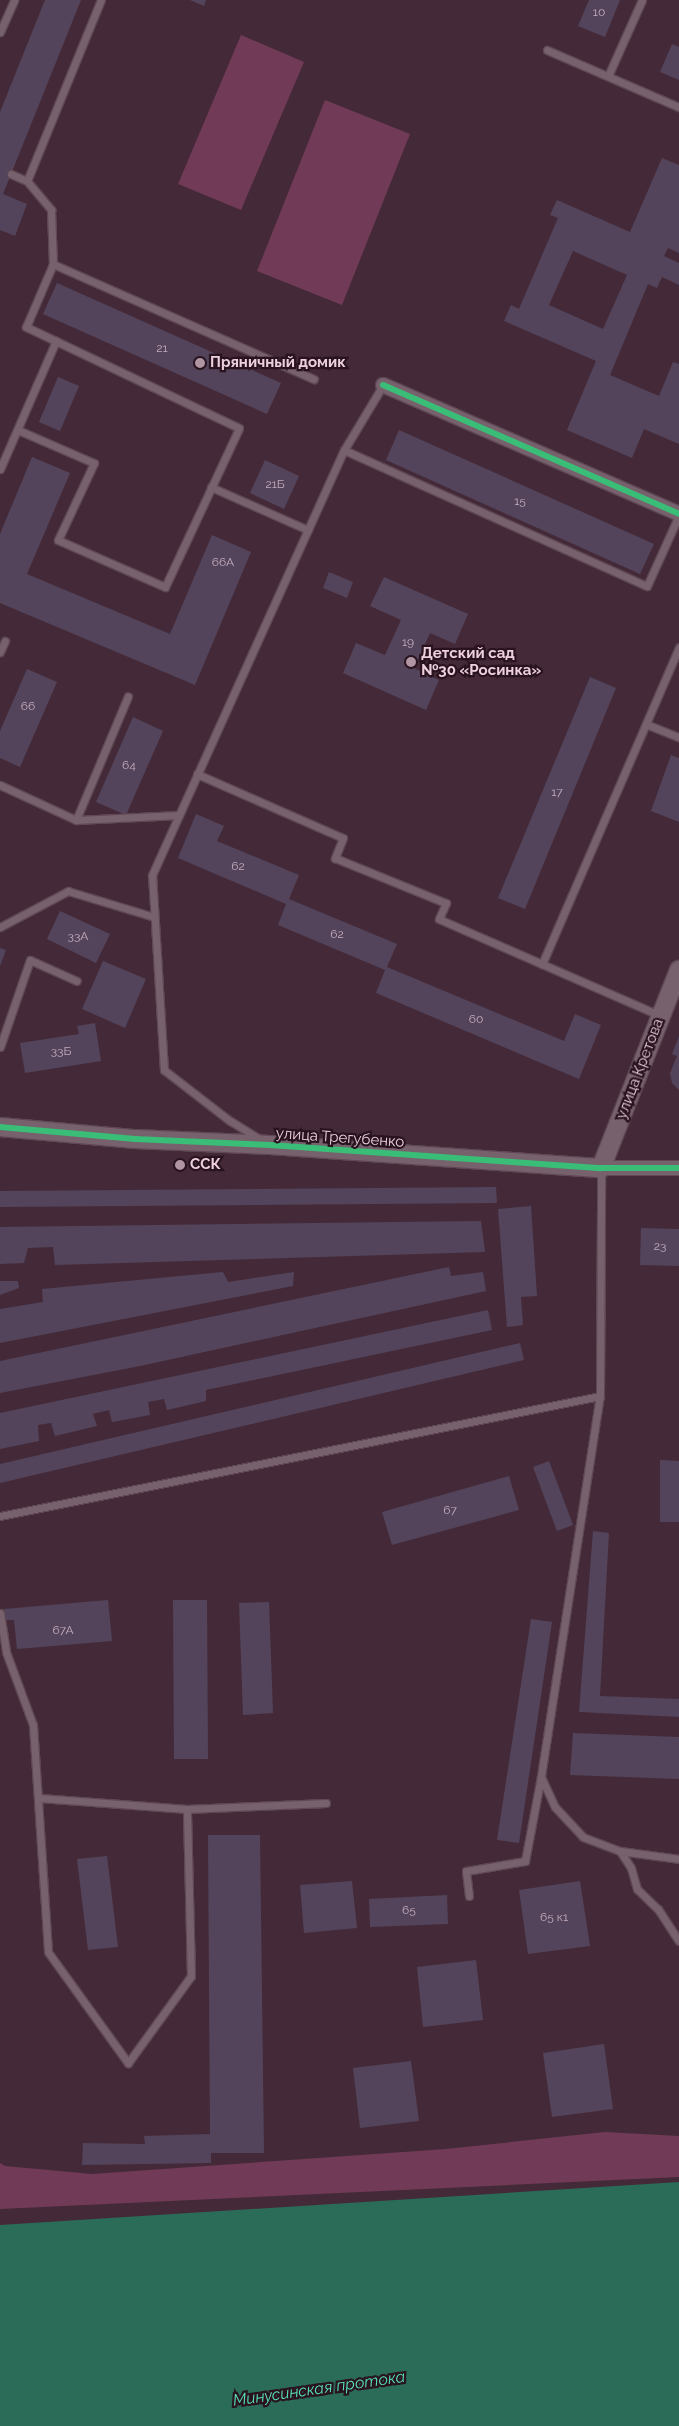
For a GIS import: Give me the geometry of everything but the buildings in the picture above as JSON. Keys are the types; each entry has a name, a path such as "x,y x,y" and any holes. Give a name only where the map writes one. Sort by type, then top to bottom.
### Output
{"street":[{"path":"383,385 679,514"},
{"name":"улица Кретова","path":"601,1168 679,970"},
{"name":"улица Трегубенко","path":"0,1127 135,1139 270,1145 601,1168 679,1168"}],"lane":[{"path":"0,32 14,0"},
{"path":"27,181 101,0"},
{"path":"608,76 642,0"},
{"path":"546,50 679,107"},
{"path":"11,174 27,181 51,210 53,264 26,327 238,428 165,587 58,540 94,463 18,430"},
{"path":"53,264 314,379"},
{"path":"0,469 56,342"},
{"path":"270,1145 230,1121 164,1070 152,875 344,450 383,385"},
{"path":"344,450 647,586 679,514"},
{"path":"211,487 308,530"},
{"path":"0,652 5,641"},
{"path":"542,964 679,647"},
{"path":"76,820 128,696"},
{"path":"646,724 679,737"},
{"path":"197,774 343,838 335,858 446,903 439,919 661,1016"},
{"path":"0,785 76,820 179,815"},
{"path":"0,927 68,891 154,917"},
{"path":"0,1048 30,960 78,981"},
{"path":"469,1896 466,1871 525,1861 541,1776 600,1396 601,1168"},
{"path":"0,1516 600,1396"},
{"path":"0,1613 6,1652 33,1725 48,1952 128,2063 191,1976 187,1809"},
{"path":"541,1776 554,1807 583,1837 620,1851 679,1859"},
{"path":"39,1798 187,1809 326,1803"},
{"path":"620,1851 631,1868 637,1889 658,1909 679,1941"}],"shaded area":[{"path":"241,35 304,62 241,210 178,184"},
{"path":"325,100 410,134 342,305 257,271"},
{"path":"605,2132 679,2136 679,2177 0,2209 0,2163 5,2166 92,2174 446,2149"}],"water":[{"name":"Минусинская протока","path":"679,2182 679,2426 0,2426 0,2225"}],"cycle path":[{"path":"383,385 679,514"},
{"path":"0,1127 135,1139 270,1145 601,1168 679,1168"}],"place":[{"name":"Пряничный домик","path":"200,363"},
{"name":"Детский сад №30 «Росинка»","path":"411,662"},
{"name":"ССК","path":"180,1165"}]}
